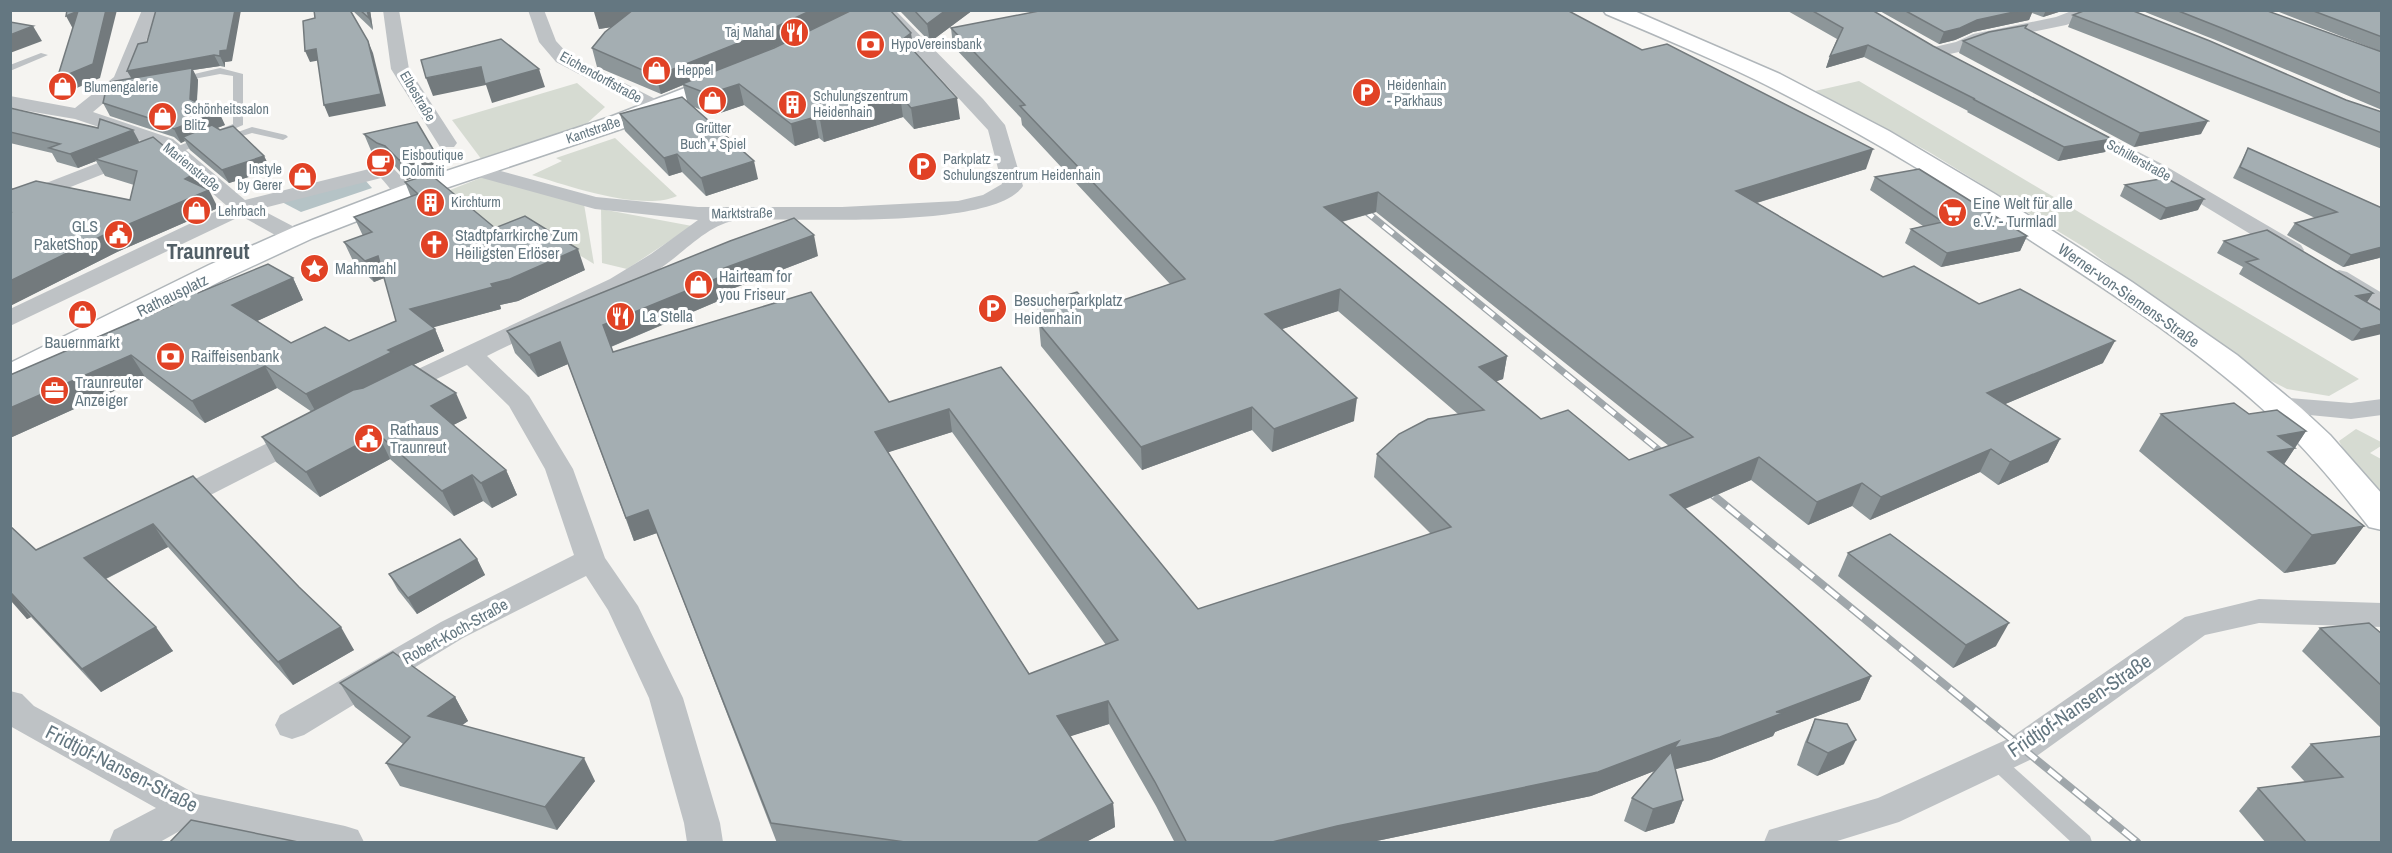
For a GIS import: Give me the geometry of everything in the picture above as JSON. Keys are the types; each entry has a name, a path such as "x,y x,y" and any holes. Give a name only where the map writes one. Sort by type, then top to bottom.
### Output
{"street":[{"path":"78,114 122,80 150,10"},
{"name":"Elbestraße","path":"391,10 400,69 447,142"},
{"name":"Eichendorffstraße","path":"536,10 548,42 562,58 656,107"},
{"name":"Werner-von-Siemens-Straße","path":"1613,10 1774,80 1961,183 2116,283 2205,348 2277,405 2318,444 2382,518"},
{"path":"1936,52 2006,30 2053,23 2063,14 2092,10"},
{"name":"Marktstraße","path":"471,170 595,203 698,214 842,213 958,207 990,200 1013,186 998,129 976,103 876,12"},
{"path":"1917,42 1957,63"},
{"path":"577,66 593,53"},
{"name":"Kantstraße","path":"471,170 556,143 656,107 749,69"},
{"name":"Marienstraße","path":"10,102 78,114 173,149 241,207 294,236"},
{"name":"Schillerstraße","path":"2061,118 2155,168 2382,303"},
{"path":"10,205 173,149"},
{"name":"Rathausplatz","path":"10,375 294,236 471,170"},
{"path":"15,314 241,207 385,171 406,193"},
{"path":"375,400 469,353 618,284 659,259 699,228 734,214"},
{"path":"469,353 520,402 559,469 591,560 622,606 666,698 702,823 705,843"},
{"path":"2277,405 2352,411 2382,407"},
{"path":"173,502 325,425"},
{"name":"Robert-Koch-Straße","path":"292,725 452,630 591,560"},
{"name":"Fridtjof-Nansen-Straße","path":"1782,843 1886,811 2022,748 2196,626 2259,611 2382,615"},
{"name":"Fridtjof-Nansen-Straße","path":"10,704 22,716 189,808 345,843"},
{"path":"127,843 189,808"}],"lane":[{"path":"10,68 44,55"},
{"path":"164,81 220,71 238,74 238,125 173,149"},
{"path":"108,91 130,87"},
{"path":"173,149 252,130 283,136"},
{"path":"1994,760 2083,843"}],"shaded area":[{"path":"1859,81 2359,379 2329,396 2287,389 2254,372 2087,249 1929,152 1815,91"},
{"path":"577,83 605,107 584,126 482,160 452,120"},
{"path":"615,138 677,196 645,201 625,199 585,191 532,175 562,161 556,158"},
{"path":"483,177 584,204 594,264 540,231 511,242 450,190"},
{"path":"365,180 372,188 301,212 278,200"},
{"path":"601,209 692,226 627,269 602,263"},
{"path":"2356,429 2381,442 2381,446 2370,453 2381,459 2381,494 2350,463 2339,441"}],"building":[{"path":"67,10 106,10 93,64 57,79 78,11 66,16"},
{"path":"156,10 235,10 227,50 220,51 220,56 214,55 127,71 138,44 147,42"},
{"path":"314,10 350,10 368,41 381,94 324,105 316,49 305,51 303,21 315,18"},
{"path":"360,10 367,10 369,18"},
{"path":"633,10 812,10 756,36 656,76 592,48 605,32"},
{"path":"852,10 890,10 911,33 903,39 957,98 911,108 900,95 820,120 815,117 791,124 739,84 708,94 682,84 774,48"},
{"path":"914,10 946,10 927,24"},
{"path":"1044,10 1567,10 1642,50 1667,44 1873,149 1736,191 1883,277 1914,266 1979,304 2020,289 2115,341 1987,393 2060,439 2010,462 1991,449 1881,497 1862,483 1817,502 1759,457 1670,495 1871,676 1776,712 1783,713 1720,737 1674,748 1679,741 1598,772 1337,826 1268,843 1187,843 1108,701 1057,716 1113,803 1035,843 912,843 771,823 648,510 626,518 560,342 529,355 507,331 730,241 794,218 814,235 719,270 725,275 603,325 613,352 811,292 889,402 1001,367 1198,609 1451,527 1377,454 1399,434 1428,419 1484,410 1340,289 1265,314 1357,398 1274,429 1252,407 1141,447 1039,324 1051,320 1037,304 1077,292 1094,310 1185,279 1020,106 1025,105 951,28","holes":["1378,192 1693,437 1629,460 1568,410 1541,419 1479,367 1507,356 1324,207","949,409 1118,640 1029,674 875,432"]},
{"path":"1811,10 1872,10 1933,46 2112,139 2064,147 1868,45 1830,56 1843,28"},
{"path":"1904,10 2023,10 1977,20 1944,32"},
{"path":"2086,10 2131,10 2210,41 2346,100 2382,112 2382,133 2073,15"},
{"path":"2176,10 2265,10 2382,52 2382,94 2224,29"},
{"path":"2311,10 2382,10 2382,37"},
{"path":"10,22 33,26 10,35"},
{"path":"2027,25 2025,28 2208,121 2140,133 1963,41 1989,32"},
{"path":"501,39 539,69 485,84 481,67 426,78 421,60"},
{"path":"192,68 190,99 219,112 174,129 167,124 103,103 107,85 110,82"},
{"path":"682,97 754,161 701,178 677,154 664,158 620,114"},
{"path":"10,108 98,128 100,119 133,130 70,154 49,148 60,144 10,132"},
{"path":"417,122 433,149 399,160 385,146 364,134"},
{"path":"212,125 220,130 233,126 264,156 222,170 183,137"},
{"path":"153,137 196,173 185,179 209,190 106,234 10,281 10,213 12,212 10,212 10,190 36,181 130,200 137,171 95,159"},
{"path":"2248,148 2382,208 2382,247 2351,255 2295,223 2337,212 2240,167"},
{"path":"1919,169 2027,236 1947,253 1911,229 1943,222 1875,177"},
{"path":"430,174 495,228 525,216 578,249 510,279 491,284 493,287 410,309 435,329 388,350 392,352 306,394 265,366 192,401 131,355 10,408 10,375 172,305 166,301 193,289 198,293 268,264 293,278 232,305 291,343 325,327 349,341 396,321 378,256 365,261 344,242 372,232 354,217 418,194 405,182"},
{"path":"2166,178 2204,199 2166,208 2125,185"},
{"path":"2267,230 2373,293 2356,296 2382,311 2382,324 2361,329 2246,262 2258,259 2224,241"},
{"path":"412,364 456,393 431,406 506,470 481,483 472,475 442,491 378,434 306,472 262,437 353,390 363,388"},
{"path":"2234,403 2249,414 2277,410 2306,431 2278,436 2295,448 2268,452 2364,526 2312,535 2161,414"},
{"path":"193,476 299,587 341,627 278,662 153,524 84,558 156,627 82,669 12,594 10,595 10,526 36,550"},
{"path":"1890,534 2009,623 1966,645 1848,553"},
{"path":"460,539 477,559 408,598 389,574"},
{"path":"2369,623 2382,634 2382,686 2320,628"},
{"path":"393,652 455,697 428,716 584,758 545,807 386,763 410,737 340,683"},
{"path":"1815,719 1847,724 1856,740 1828,753 1807,742"},
{"path":"2382,736 2382,843 2307,843 2258,788 2343,777 2311,744"},
{"path":"1671,752 1683,800 1653,809 1632,798"},
{"path":"191,820 303,843 169,843"}],"railway":[{"path":"1356,203 1365,210"},
{"path":"1363,209 1670,459"},
{"path":"1702,486 2137,842"}],"place":[{"name":"Taj Mahal","path":"795,32"},
{"name":"HypoVereinsbank","path":"870,44"},
{"name":"Heppel","path":"656,70"},
{"name":"Blumengalerie","path":"63,87"},
{"name":"Heidenhain - Parkhaus","path":"1366,93"},
{"name":"Grütter Buch + Spiel","path":"713,101"},
{"name":"Schulungszentrum Heidenhain","path":"792,104"},
{"name":"Schönheitssalon Blitz","path":"163,117"},
{"name":"Eisboutique Dolomiti","path":"381,163"},
{"name":"Parkplatz - Schulungszentrum Heidenhain","path":"922,167"},
{"name":"Instyle by Gerer","path":"303,177"},
{"name":"Kirchturm","path":"430,202"},
{"name":"Lehrbach","path":"197,211"},
{"name":"Eine Welt für alle e.V. - Turmladl","path":"1952,212"},
{"name":"GLS PaketShop","path":"119,235"},
{"name":"Stadtpfarrkirche Zum Heiligsten Erlöser","path":"434,244"},
{"name":"Mahnmahl","path":"314,268"},
{"name":"Hairteam for you Friseur","path":"698,285"},
{"name":"Besucherparkplatz Heidenhain","path":"993,309"},
{"name":"Bauernmarkt","path":"82,314"},
{"name":"La Stella","path":"621,316"},
{"name":"Raiffeisenbank","path":"170,356"},
{"name":"Traunreuter Anzeiger","path":"54,391"},
{"name":"Rathaus Traunreut","path":"369,438"}],"district":[{"name":"Traunreut","path":"208,251"}]}
